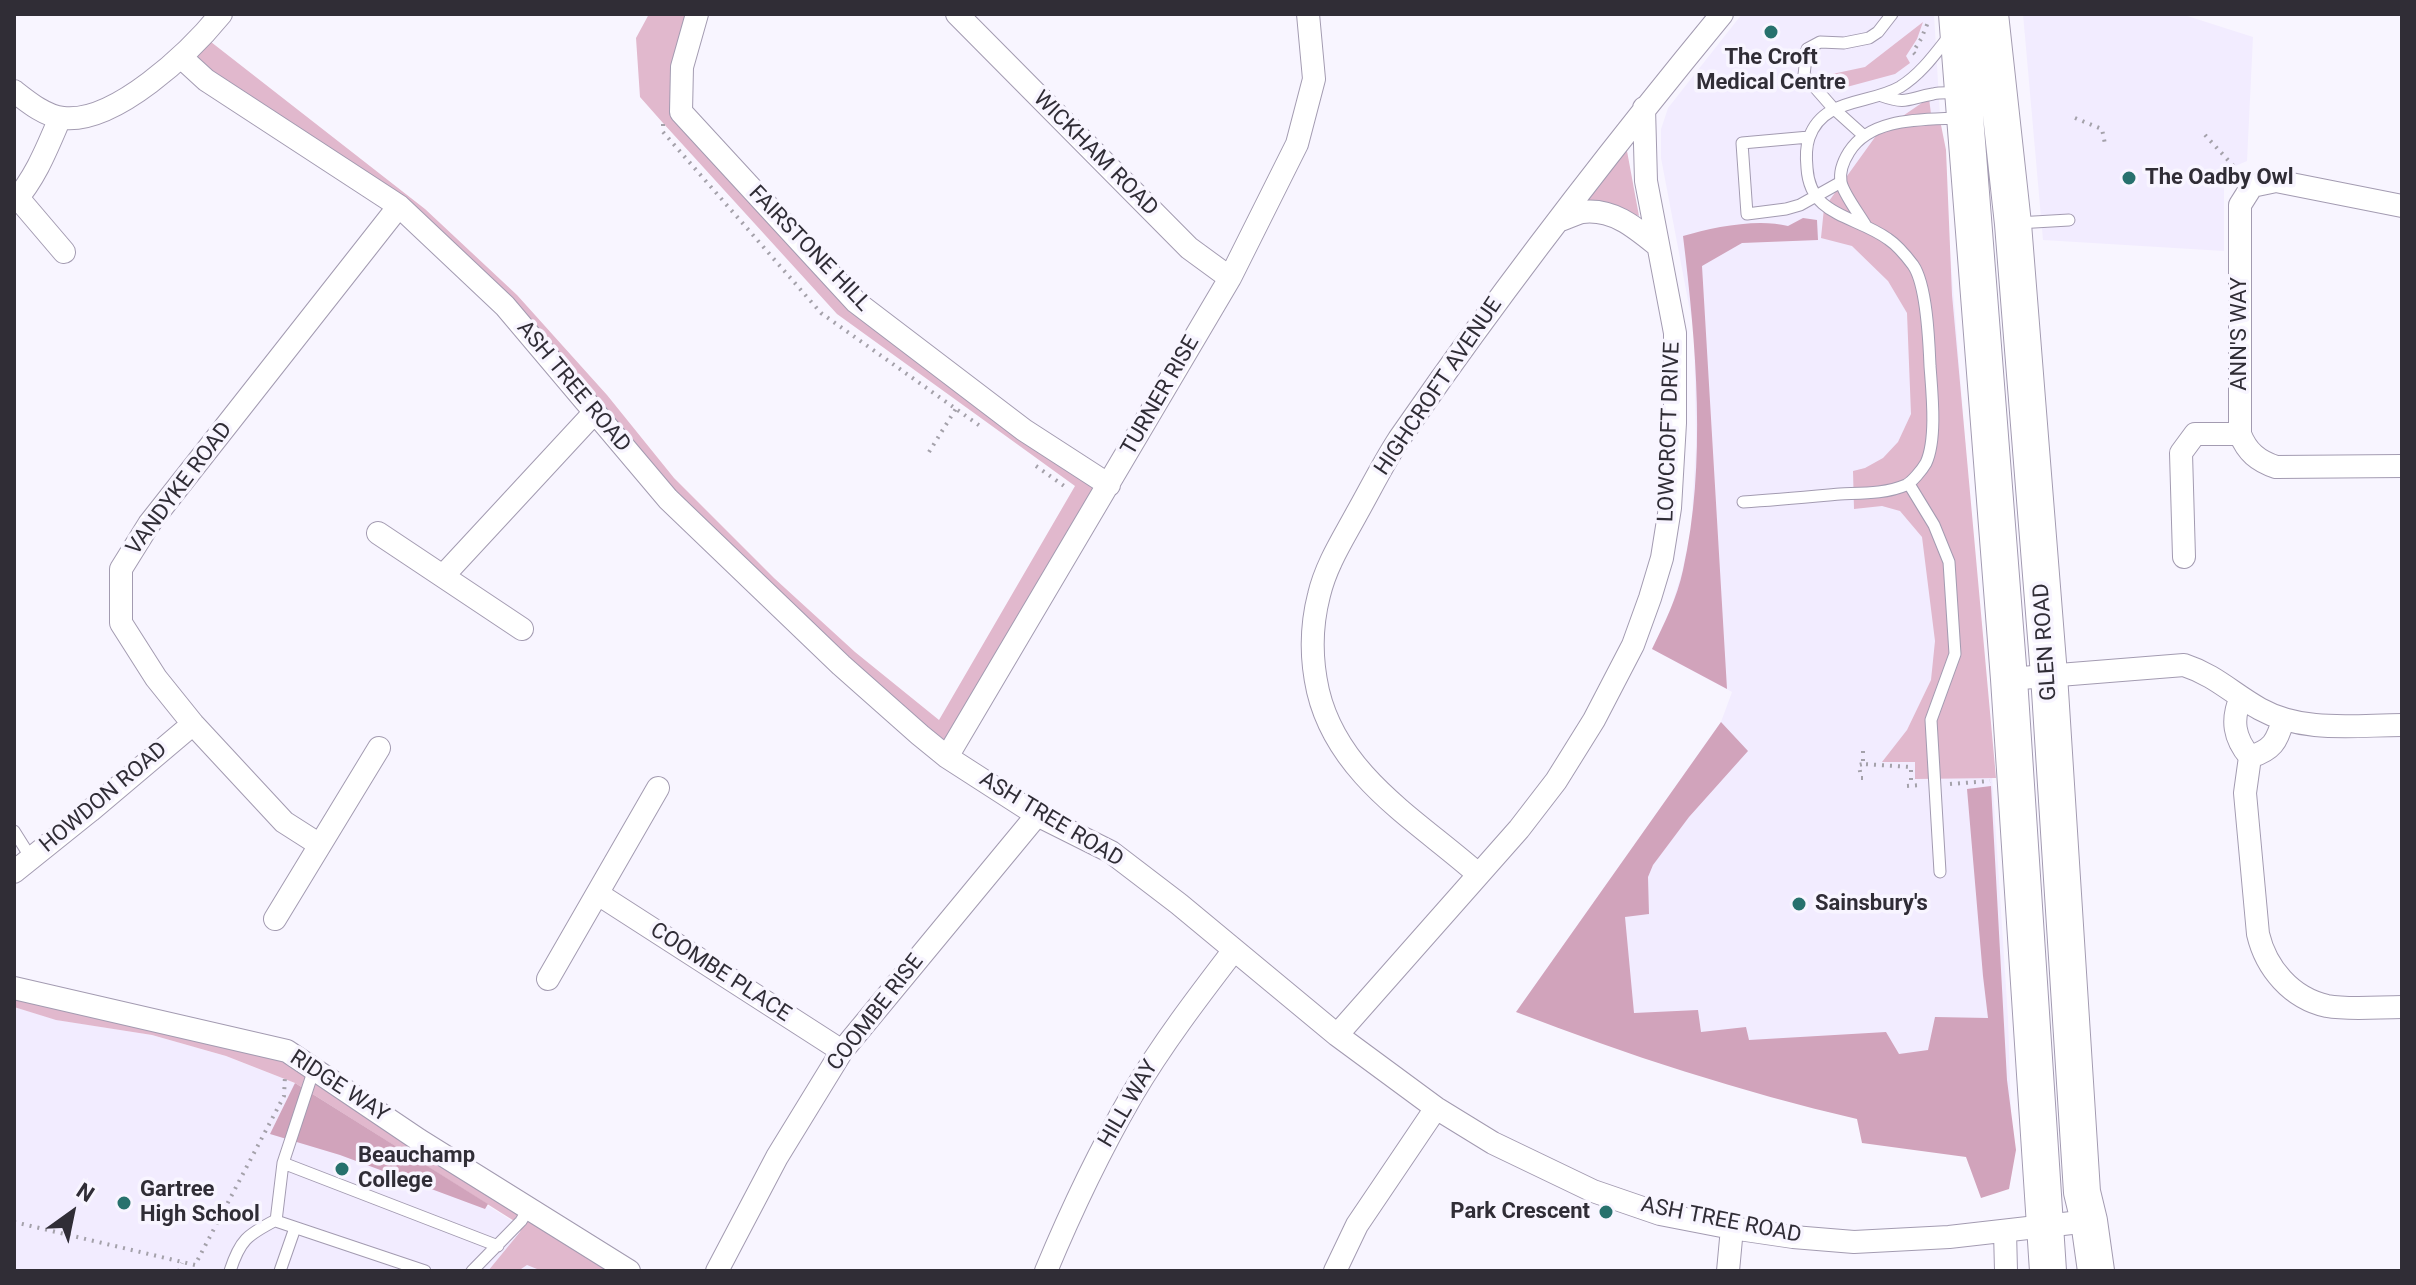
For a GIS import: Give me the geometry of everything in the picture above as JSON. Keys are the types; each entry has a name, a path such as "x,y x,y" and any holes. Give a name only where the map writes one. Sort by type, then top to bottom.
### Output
{"highway":[{"name":"GLEN ROAD","path":"1968,18 1980,104 2009,679 2048,1271"},
{"name":"GLEN ROAD","path":"1980,104 2013,224 2049,675 2082,1192 2096,1271"}],"street":[{"path":"14,91 33,106 60,118 80,118 101,112 130,96 182,58 221,14"},
{"name":"FAIRSTONE HILL","path":"697,14 682,67 681,112 856,302 1024,430 1109,485"},
{"name":"TURNER RISE","path":"947,757 1230,278 1297,144 1314,79 1308,14"},
{"name":"HIGHCROFT AVENUE","path":"1478,874 1382,795 1343,751 1330,725 1313,664 1313,627 1319,594 1332,558 1398,440 1556,222 1722,14"},
{"name":"WICKHAM ROAD","path":"965,17 1189,248 1230,278"},
{"name":"ASH TREE ROAD","path":"182,58 206,80 399,206 505,306 668,499 841,665 947,757 1037,815 1111,852 1337,1035 1436,1108 1493,1143 1593,1191 1660,1214 1793,1237 1854,1242 2005,1231 2089,1221"},
{"name":"LOWCROFT DRIVE","path":"1337,1035 1519,829 1556,781 1594,720 1633,645 1662,558 1670,508 1675,423 1675,333 1646,181 1644,108"},
{"path":"60,118 42,161 16,200 64,252"},
{"path":"2252,186 2276,181 2402,206"},
{"name":"ANN'S WAY","path":"2240,434 2240,205 2252,186"},
{"name":"VANDYKE ROAD","path":"320,845 284,822 193,724 156,678 121,623 121,569 149,524 399,206"},
{"path":"1556,222 1582,212 1602,213 1627,221 1658,246"},
{"path":"443,576 594,413"},
{"path":"2184,557 2181,453 2195,434 2240,434 2252,455 2276,467 2402,466"},
{"path":"378,533 522,629"},
{"path":"2009,679 2184,665 2205,671 2241,697 2283,720 2314,725 2402,725"},
{"path":"2241,697 2235,712 2234,728 2239,745 2250,757"},
{"path":"2250,757 2265,753 2273,745 2283,720"},
{"name":"HOWDON ROAD","path":"23,865 193,724"},
{"path":"275,919 379,748"},
{"path":"2250,757 2245,793 2258,934 2262,952 2272,969 2286,985 2306,998 2328,1006 2402,1007"},
{"path":"548,979 658,788"},
{"name":"COOMBE RISE","path":"717,1271 777,1157 842,1051 1037,815"},
{"name":"COOMBE PLACE","path":"598,894 842,1051"},
{"name":"HILL WAY","path":"1046,1271 1092,1170 1133,1093 1234,950"},
{"name":"RIDGE WAY","path":"14,988 287,1051 419,1140 629,1271"},
{"path":"1335,1271 1357,1225 1436,1108"},
{"path":"1728,1271 1732,1228"},
{"path":"2005,1231 2006,1271"}],"lane":[{"path":"1863,135 1833,108 1804,75 1807,49 1820,42 1844,43 1869,38 1892,14"},
{"path":"1743,502 1881,492 1909,484 1926,463 1931,438 1932,389 1926,311 1915,267 1890,240 1827,209 1815,197 1807,173 1806,153 1809,137 1818,121 1833,108 1850,101 1882,96 1903,85 1927,65 1968,18"},
{"path":"1882,96 1898,102 1931,94 1980,104"},
{"path":"1866,226 1841,182 1842,163 1863,135 1902,122 1980,104"},
{"path":"1809,137 1742,143 1747,214 1786,209 1841,182"},
{"path":"2013,224 2069,220"},
{"path":"1909,484 1934,525 1949,562 1955,654 1931,720 1940,872"},
{"path":"14,831 23,865"},
{"path":"276,1220 283,1163 314,1069"},
{"path":"283,1163 498,1246"},
{"path":"472,1271 521,1221 529,1208"},
{"path":"230,1271 237,1250 245,1240 254,1231 276,1220 425,1271"},
{"path":"280,1271 295,1228"}],"path":[{"path":"2075,118 2102,129 2105,144"},
{"path":"2205,135 2252,186"},
{"path":"929,452 969,388"},
{"path":"1863,751 1863,764"},
{"path":"1863,778 1859,765 1863,764 1911,767 1909,786 2000,781"},
{"path":"14,1222 195,1265 284,1096 287,1051"},
{"path":"179,1271 182,1263"}],"shaded area":[{"path":"649,14 697,14 681,112 856,302 1109,485 947,757 841,665 399,206 182,58 211,42 425,209 517,295 607,395 674,478 774,578 855,652 939,720 1075,486 837,314 663,123 640,97 636,38"},
{"path":"1742,14 1934,14 1993,789 2008,1018 2012,1147 1516,1012 1721,722 1732,692 1652,649 1671,608 1682,572 1691,529 1696,444 1694,332 1661,158 1661,129 1668,108"},
{"path":"2023,14 2181,14 2253,37 2247,161 2224,171 2224,251 2043,240"},
{"path":"1923,22 1906,56 1910,63 1895,74 1843,88 1818,77 1865,67"},
{"path":"1929,98 1931,114 1939,115 1946,150 1952,295 1996,778 1915,779 1915,762 1882,762 1907,730 1931,680 1935,641 1922,537 1900,511 1882,506 1854,509 1853,471 1883,458 1898,442 1911,414 1907,313 1888,281 1852,246 1821,238 1824,208 1878,133"},
{"path":"1623,149 1627,151 1639,216 1611,206 1582,203"},
{"path":"1803,218 1817,220 1818,240 1742,243 1702,266 1727,689 1652,649 1680,580 1695,488 1695,361 1683,236 1750,223 1788,226"},
{"path":"1721,722 1748,751 1689,817 1653,865 1648,877 1649,914 1625,917 1634,1013 1698,1010 1701,1032 1746,1027 1749,1040 1886,1032 1899,1054 1928,1050 1935,1017 1988,1018 1967,789 1991,786 2007,1080 2016,1150 2009,1189 1981,1198 1966,1157 1862,1143 1857,1119 1685,1072 1516,1012"},
{"path":"14,988 287,1051 629,1271 542,1271 527,1265 518,1271 488,1271 520,1232 526,1213 519,1224 295,1083 226,1056 152,1035 56,1020 14,1007"},
{"name":"Gartree High School","path":"14,1007 58,1020 152,1035 226,1056 295,1083 591,1271 14,1271"},
{"path":"295,1083 488,1204 485,1209 340,1155 270,1134"}],"place":[{"name":"The Croft Medical Centre","path":"1771,32"},
{"name":"The Oadby Owl","path":"2129,178"},
{"name":"Sainsbury's","path":"1799,904"},
{"name":"Beauchamp College","path":"342,1169"},
{"name":"Gartree High School","path":"124,1203"},
{"name":"Park Crescent","path":"1606,1212"}]}
